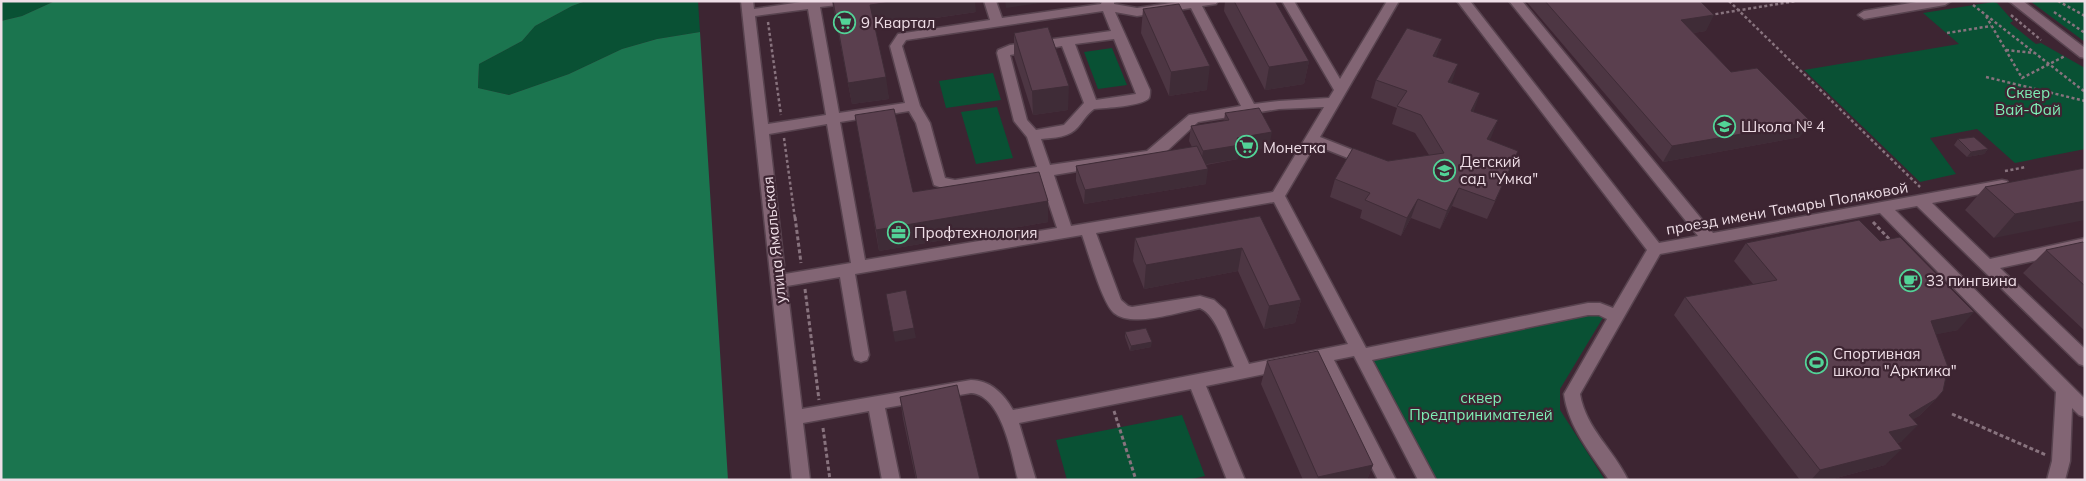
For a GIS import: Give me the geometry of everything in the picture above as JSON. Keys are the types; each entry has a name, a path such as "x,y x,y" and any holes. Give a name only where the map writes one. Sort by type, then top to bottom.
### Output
{"street":[{"path":"748,7 767,11 792,4 813,5 837,1"},
{"path":"990,1 996,22"},
{"path":"1212,1 1137,12 1107,4 909,35 898,42 896,46 913,106 926,132 939,181 945,184 1150,155 1159,151 1186,122 1194,118 1337,97"},
{"path":"1288,1 1337,97"},
{"path":"779,281 1278,196 1394,1"},
{"name":"проезд имени Тамары Поляковой","path":"1463,1 1655,249 1883,207 1920,194 2017,182"},
{"path":"1515,1 1710,240"},
{"path":"1864,15 1945,1"},
{"path":"2015,1 2085,54"},
{"path":"1196,3 1250,110"},
{"path":"1033,135 1062,131 1070,127 1084,108 1091,105 1137,99 1143,96 1143,90 1107,4"},
{"path":"813,5 833,119 861,356"},
{"name":"улица Ямальская","path":"748,7 800,480"},
{"path":"1066,233 1033,135 1021,121 1003,53 1010,49 1119,34"},
{"path":"1067,41 1091,105"},
{"path":"762,130 913,106"},
{"path":"1312,139 1378,166"},
{"path":"1920,194 1987,265 2085,359"},
{"path":"1278,196 1427,480"},
{"path":"1883,207 2085,410"},
{"path":"1087,229 1114,302 1118,308 1127,312 1139,312 1200,302 1208,303 1219,314 1244,372"},
{"path":"1987,265 2085,244"},
{"path":"1619,480 1579,420 1572,405 1572,394 1655,249"},
{"path":"2064,249 2078,262"},
{"path":"1010,418 1324,356 1360,352 1588,309 1600,309 1617,316"},
{"path":"1324,356 1388,480"},
{"path":"1196,382 1236,480"},
{"path":"794,418 961,386 977,387 991,394 1010,418 1027,480"},
{"path":"2056,480 2061,461 2066,390"},
{"path":"876,403 891,480"}],"path":[{"path":"1729,1 1920,194"},
{"path":"1705,16 1796,1"},
{"path":"2058,1 2085,16"},
{"path":"1973,5 2085,92"},
{"path":"767,11 830,480"},
{"path":"1984,14 2022,78 2066,55"},
{"path":"1947,34 1991,26"},
{"path":"2005,50 2034,53"},
{"path":"1986,77 2085,101"},
{"path":"1862,211 1894,244"},
{"path":"1110,399 1136,480"},
{"path":"1952,414 2061,461"}],"green space":[{"path":"1,1 55,1 22,16 1,21"},
{"path":"55,1 586,1 572,6 535,26 522,41 479,64 478,88 509,95 569,74 622,49 657,39 700,32 728,480 1,480 1,21 22,16"},
{"path":"586,1 698,1 700,32 657,39 622,49 569,74 509,95 478,88 479,64 522,41 535,26 572,6"},
{"path":"2030,1 2085,1 2085,42"},
{"name":"Сквер Вай-Фай","path":"1993,2 1997,3 2013,21 2010,23 2036,44 2041,43 2085,68 2085,149 2015,163 1977,129 1930,138 1956,174 1920,182 1804,70 1959,44 1923,13"},
{"path":"1112,48 1127,85 1098,89 1084,52"},
{"path":"993,73 1001,100 946,108 939,81"},
{"path":"997,107 1013,158 976,164 961,112"},
{"name":"сквер Предпринимателей","path":"1607,311 1560,389 1560,410 1605,480 1427,480 1362,355"},
{"path":"1182,415 1205,476 1188,480 1067,480 1056,440"}],"building":[{"path":"833,1 898,1 870,5 886,77 848,83"},
{"path":"1234,1 1275,1 1309,61 1269,67"},
{"path":"1545,1 1700,1 1714,15 1681,20 1731,72 1757,68 1811,122 1672,146"},
{"path":"1179,4 1210,66 1171,72 1143,9"},
{"path":"1048,27 1069,86 1032,91 1014,33"},
{"path":"1407,28 1442,39 1433,56 1458,64 1448,82 1480,93 1471,111 1498,120 1487,139 1518,151 1495,201 1459,188 1447,211 1418,199 1407,218 1365,200 1370,193 1335,179 1353,148 1388,161 1444,153 1421,115 1397,106 1407,91 1376,80"},
{"path":"1259,108 1272,132 1237,138 1240,145 1203,151 1191,126 1229,120 1225,113"},
{"path":"894,109 913,192 1039,172 1048,201 876,230 855,115"},
{"path":"1974,137 1988,149 1971,152 1958,139"},
{"path":"1197,146 1208,169 1085,190 1076,166"},
{"path":"2085,168 2085,201 2015,214 1985,187"},
{"path":"1260,216 1301,300 1269,306 1242,248 1146,265 1135,238"},
{"name":"Спортивная школа \"Арктика\"","path":"1859,220 1880,241 1900,237 1974,312 1931,321 1948,367 1943,391 1936,399 1909,415 1918,425 1889,432 1902,449 1820,470 1685,297 1777,280 1746,243"},
{"path":"2083,242 2085,244 2085,286 2046,250"},
{"path":"906,290 914,328 893,332 886,294"},
{"path":"1146,328 1152,342 1131,346 1125,332"},
{"path":"1318,351 1373,465 1318,477 1267,361"},
{"path":"957,385 980,480 917,480 900,397"}],"place":[{"name":"9 Квартал","path":"845,22"},
{"name":"Школа № 4","path":"1725,126"},
{"name":"Монетка","path":"1247,147"},
{"name":"Детский сад \"Умка\"","path":"1444,170"},
{"name":"Профтехнология","path":"898,232"},
{"name":"33 пингвина","path":"1910,280"},
{"name":"Спортивная школа \"Арктика\"","path":"1817,362"}]}
